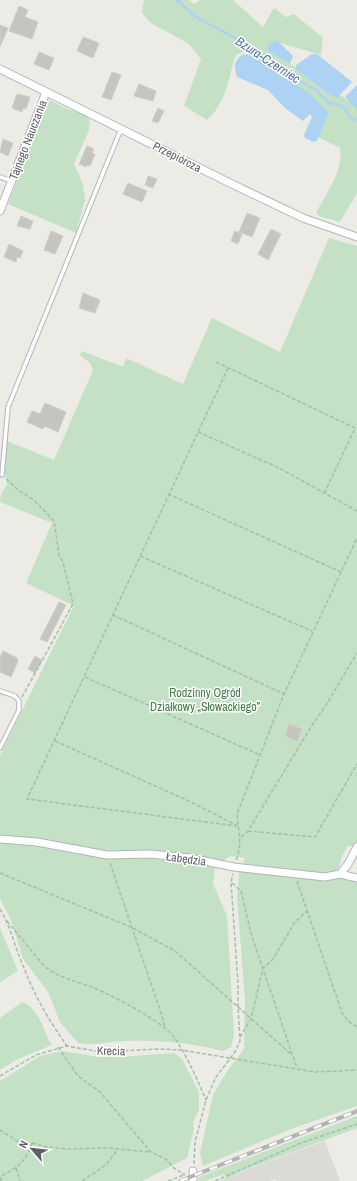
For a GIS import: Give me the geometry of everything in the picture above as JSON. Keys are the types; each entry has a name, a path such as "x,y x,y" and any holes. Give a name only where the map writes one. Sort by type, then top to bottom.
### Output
{"street":[{"name":"Przepiórcza","path":"0,69 304,218 357,237"},
{"name":"Tajnego Nauczania","path":"0,211 46,92"},
{"name":"Łabędzia","path":"0,839 37,842 107,855 151,854 190,858 234,867 325,877 340,874"},
{"path":"340,874 345,869 356,849"},
{"path":"340,874 357,878"},
{"path":"193,1171 193,1181"}],"lane":[{"path":"1,474 8,407 122,129"},
{"path":"0,177 12,181"},
{"path":"0,691 15,696 19,701 19,710 0,748"}],"path":[{"path":"216,362 355,428 324,494"},
{"path":"228,368 168,494 55,742 27,799 238,826"},
{"path":"198,432 278,468 357,511"},
{"path":"1,474 18,490 34,500 54,521 58,555 63,562 73,604 26,692 19,701"},
{"path":"168,494 341,572"},
{"path":"168,1181 193,1171 195,1142 206,1100 216,1077 238,1048 240,1038 231,882 241,837 237,814 284,694 357,538"},
{"path":"140,556 313,631"},
{"path":"113,615 284,694"},
{"path":"241,837 248,831 314,722 325,708 357,653"},
{"path":"85,677 260,755"},
{"path":"55,742 191,802 238,826"},
{"path":"248,831 315,837 357,764"},
{"path":"107,855 133,928 165,1028"},
{"path":"0,873 133,928 175,951 292,1055"},
{"path":"294,873 342,1013 348,1022 357,1027"},
{"path":"231,882 241,890 252,937 297,1068"},
{"path":"0,909 7,921 44,966 51,972 115,998 165,1028 174,1038 194,1072 206,1100"},
{"path":"240,1038 251,1019 263,968 273,959 295,922 307,911"},
{"path":"7,921 24,969 55,1029 66,1046"},
{"name":"Krecia","path":"0,1076 36,1055 58,1047 66,1046 101,1052 158,1049 181,1050 315,1072 357,1070"},
{"path":"58,1047 78,1076 100,1092 151,1152"},
{"path":"215,1181 300,1143 357,1124"},
{"path":"0,1130 22,1144 32,1143 46,1147 66,1149 118,1148 151,1152 166,1159 184,1175"},
{"path":"1,1181 1,1176 16,1168 26,1158 32,1143"},
{"path":"82,1181 106,1165 118,1148"},
{"path":"16,1168 20,1181"}],"shaded area":[{"path":"325,1141 340,1181 277,1181 276,1179 270,1181 226,1181 238,1173"}],"green space":[{"path":"144,0 189,0 194,4 200,0 233,0 263,27 274,8 286,17 294,14 323,38 321,55 280,43 275,54 357,106 357,193 340,222 319,216 316,213 333,182 341,157 340,148 318,137 329,112 244,51 235,56 226,91 218,107 207,120 184,106 201,59 188,43 152,24 142,13"},
{"path":"50,100 63,107 90,117 89,130 74,164 83,184 85,200 76,233 8,204 45,108"},
{"name":"Rodzinny Ogród Działkowy „Słowackiego”","path":"329,238 357,246 357,846 348,846 342,856 339,868 345,879 357,882 357,1106 291,1129 203,1166 200,1153 213,1095 226,1073 244,1049 245,1000 237,897 239,873 245,858 230,856 215,868 213,884 227,915 234,1035 231,1047 223,1051 187,1044 151,1041 90,1044 78,1043 60,1022 48,992 23,959 11,920 0,899 0,755 74,606 26,583 52,523 0,502 1,495 7,484 5,472 7,441 54,460 93,370 90,363 80,355 82,351 123,367 126,358 183,384 212,318 280,352"},
{"path":"0,928 18,971 0,982"},
{"path":"22,1002 33,1009 37,1014 52,1045 18,1059 0,1070 0,1018"},
{"path":"63,1051 98,1057 174,1053 182,1059 199,1092 199,1110 193,1122 194,1129 187,1158 142,1181 0,1181 0,1081 40,1056"},
{"path":"357,1116 357,1128 239,1172 226,1181 220,1181 226,1178 224,1174 205,1181 198,1181 199,1177"}],"water":[{"path":"277,40 293,56 290,64 268,51 268,45"},
{"path":"248,54 310,94 329,112 317,141 313,142 305,138 304,135 312,117 310,114 303,121 285,108 268,90 237,77 235,67 236,62 242,55"},
{"path":"312,54 317,54 352,82 337,98 330,95 296,69 296,65"},
{"path":"357,85 357,110 345,97"}],"building":[{"path":"19,6 28,10 25,17 38,22 32,39 9,31"},
{"path":"0,25 8,28 0,47"},
{"path":"83,37 99,43 93,58 77,51"},
{"path":"39,52 54,58 49,70 34,64"},
{"path":"112,72 121,75 111,100 102,97"},
{"path":"139,84 156,91 153,101 134,96"},
{"path":"17,94 30,97 26,109 23,108 22,112 12,108"},
{"path":"158,108 164,111 158,123 152,121"},
{"path":"3,139 13,143 8,156 0,152"},
{"path":"87,146 94,149 92,153 95,154 90,166 87,165 86,167 79,164"},
{"path":"148,176 157,179 153,188 145,185"},
{"path":"128,183 147,191 142,202 123,194"},
{"path":"247,213 260,218 252,237 239,232"},
{"path":"21,216 33,221 30,229 17,226"},
{"path":"271,229 281,234 268,260 258,254"},
{"path":"51,231 63,236 55,254 44,250"},
{"path":"235,231 242,234 238,244 231,241"},
{"path":"9,244 23,251 20,258 17,257 16,262 4,257"},
{"path":"83,293 100,300 95,313 79,308"},
{"path":"45,403 66,412 58,432 44,426 43,429 27,422 32,411 40,414"},
{"path":"59,602 66,605 47,642 40,639"},
{"path":"3,651 17,658 18,661 11,677 0,672 0,657"},
{"path":"35,656 42,660 35,673 28,669"},
{"path":"289,724 302,729 297,741 285,736"}],"waterway":[{"name":"Bzura-Czerniec","path":"177,0 196,17 235,38 262,59 316,90 329,103 343,106 351,118 357,120"}],"railway":[{"path":"180,1181 357,1111"}]}
